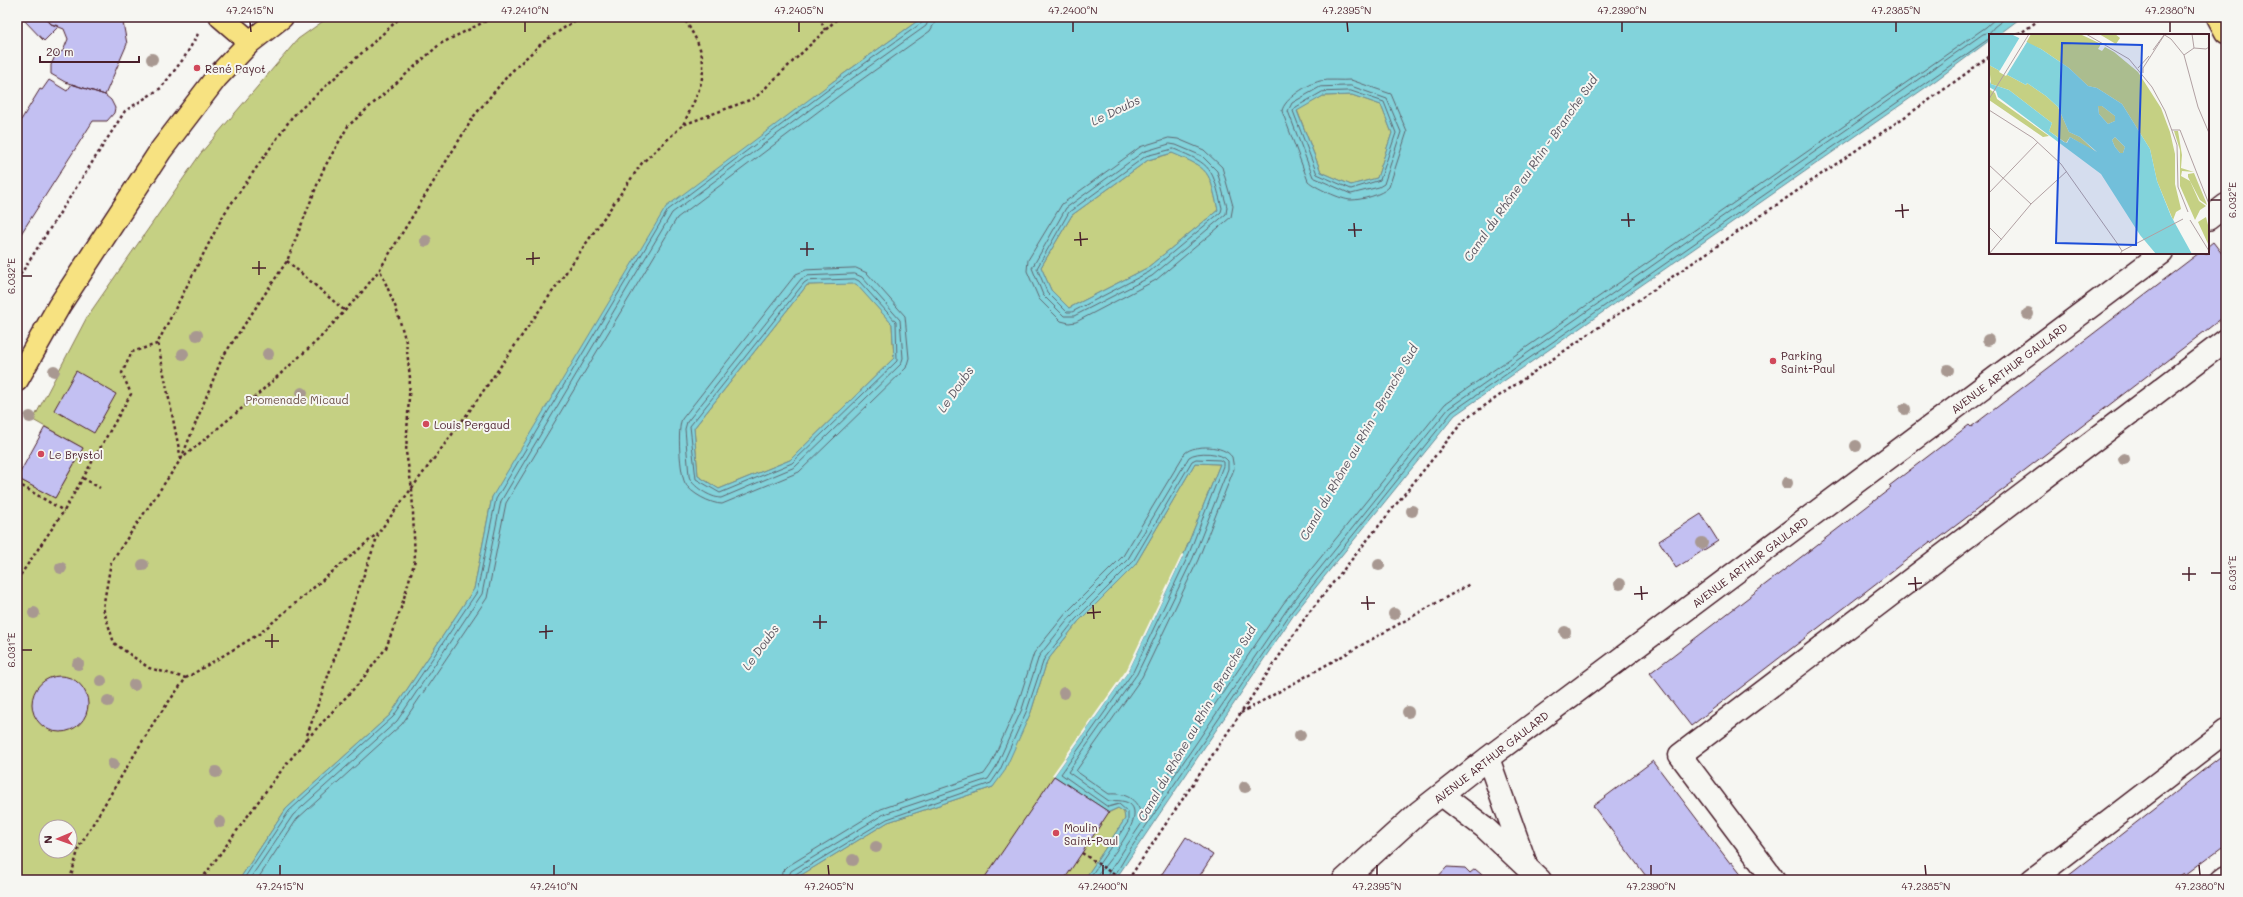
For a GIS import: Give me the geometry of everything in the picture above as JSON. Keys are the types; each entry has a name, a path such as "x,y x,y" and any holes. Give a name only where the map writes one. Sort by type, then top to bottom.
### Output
{"main road":[{"path":"221,17 250,42"},
{"path":"17,380 58,306 161,150 216,78 250,42 282,17"},
{"path":"2218,17 2226,32"}],"street":[{"path":"2209,218 2226,205"},
{"name":"AVENUE ARTHUR GAULARD","path":"1344,880 1419,812 1488,758 2161,254"},
{"path":"1774,880 1680,755 2226,340"},
{"path":"2032,880 2226,731"},
{"path":"1488,758 1533,873"},
{"path":"1442,795 1484,827 1533,873"},
{"path":"2222,880 2226,877"}],"path":[{"path":"181,459 158,344 224,214 292,117 401,17"},
{"path":"186,678 148,668 114,643 102,608 111,562 181,459 222,358 287,261 322,170 348,126 440,44 494,17"},
{"path":"181,459 247,404 318,340 345,311 380,270 474,116 510,73 542,43 580,17"},
{"path":"70,880 79,847 154,722 186,678 259,634 379,532 468,413 642,163 683,125 702,85 703,56 696,38 681,17"},
{"path":"819,17 825,30"},
{"path":"683,125 756,98 839,17"},
{"path":"2019,34 2043,17"},
{"path":"17,280 125,111 161,88 184,58 199,32"},
{"path":"1128,880 1307,615 1464,420 1935,96 1989,57"},
{"path":"287,261 345,311"},
{"path":"201,880 274,780 305,741 361,681 386,648 401,608 415,560 412,489 406,452 410,378 406,342 396,308 380,270"},
{"path":"17,580 64,511 131,394 122,373 132,352 158,344"},
{"path":"83,478 100,488"},
{"path":"17,483 64,511"},
{"path":"305,741 379,532"},
{"path":"1240,713 1470,584"},
{"path":"1082,853 1122,880"}],"green space":[{"name":"Promenade Micaud","path":"329,17 923,17 831,83 492,497 474,589 390,715 286,809 239,880 17,880 17,478 55,498 83,448 33,420 87,317 201,153 298,39"},
{"path":"1352,95 1381,105 1392,133 1377,178 1351,185 1321,172 1297,110 1323,96"},
{"path":"1173,153 1194,163 1206,172 1210,179 1218,210 1147,268 1069,308 1051,290 1041,267 1072,215 1148,160"},
{"path":"856,283 892,324 894,358 790,460 719,489 698,476 694,428 807,285"},
{"path":"1195,463 1220,464 1184,554 1129,670 1054,776 1110,812 1118,808 1124,812 1125,819 1084,880 793,880 888,822 993,787 1031,712 1047,661 1078,622 1135,565"}],"water":[{"path":"923,17 2022,17 1999,34 1989,34 1989,41 1935,81 1455,415 1295,613 1115,880 1084,880 1125,819 1124,812 1118,808 1109,812 1054,776 1129,670 1184,554 1220,464 1195,463 1135,565 1078,622 1047,661 1031,712 1004,772 993,787 888,822 793,880 239,880 286,809 390,715 474,589 492,497 666,207 831,83","holes":["1352,95 1381,105 1392,133 1377,178 1351,185 1321,172 1297,111 1323,96","1172,153 1194,163 1206,172 1210,179 1218,210 1147,268 1069,308 1051,290 1041,267 1072,215 1148,160","856,284 892,324 894,358 790,460 719,489 698,476 694,428 807,285"]}],"pier":[{"path":"1182,554 1184,554 1129,670 1054,776 1052,775 1127,669"}],"building":[{"path":"28,17 45,17 51,24 59,26 44,41 24,20"},
{"path":"45,17 122,17 127,44 105,95 65,82 51,74 51,65 56,54 63,51 68,39 64,29 51,24"},
{"path":"49,80 67,91 72,84 105,95 111,100 115,108 114,113 107,121 93,121 17,240 18,125 40,89 42,90"},
{"path":"2213,242 2226,259 2226,315 2012,480 2013,482 1933,543 1931,541 1691,726 1650,673 1891,488 1889,486 1969,425 1971,427 2198,254 2209,254 2209,245"},
{"path":"76,371 116,394 94,433 54,410"},
{"path":"45,427 83,448 55,498 17,478"},
{"path":"1701,514 1718,541 1676,568 1659,541"},
{"path":"60,676 71,678 80,684 86,693 88,704 86,715 80,724 71,730 60,732 49,730 40,724 34,715 32,704 34,693 40,684 49,678"},
{"path":"2226,756 2226,844 2185,875 2184,873 2174,880 2063,880 2220,757 2222,759"},
{"path":"1653,761 1730,863 1732,862 1746,880 1649,880 1593,806"},
{"name":"Moulin Saint-Paul","path":"1054,776 1109,812 1064,880 983,880"},
{"path":"1186,837 1213,855 1197,880 1158,880"},
{"path":"1447,867 1465,868 1470,873 1475,869 1488,880 1435,880"}],"place":[{"name":"René Payot","path":"197,68"},
{"name":"Parking Saint-Paul","path":"1773,361"},
{"name":"Louis Pergaud","path":"426,424"},
{"name":"Le Brystol","path":"41,454"},
{"name":"Moulin Saint-Paul","path":"1056,833"}],"water label":[{"name":"Le Doubs","path":"1115,110"},
{"name":"Canal du Rhône au Rhin - Branche Sud","path":"1530,168"},
{"name":"Le Doubs","path":"955,389"},
{"name":"Canal du Rhône au Rhin - Branche Sud","path":"1358,442"},
{"name":"Le Doubs","path":"760,647"},
{"name":"Canal du Rhône au Rhin - Branche Sud","path":"1196,723"}]}
